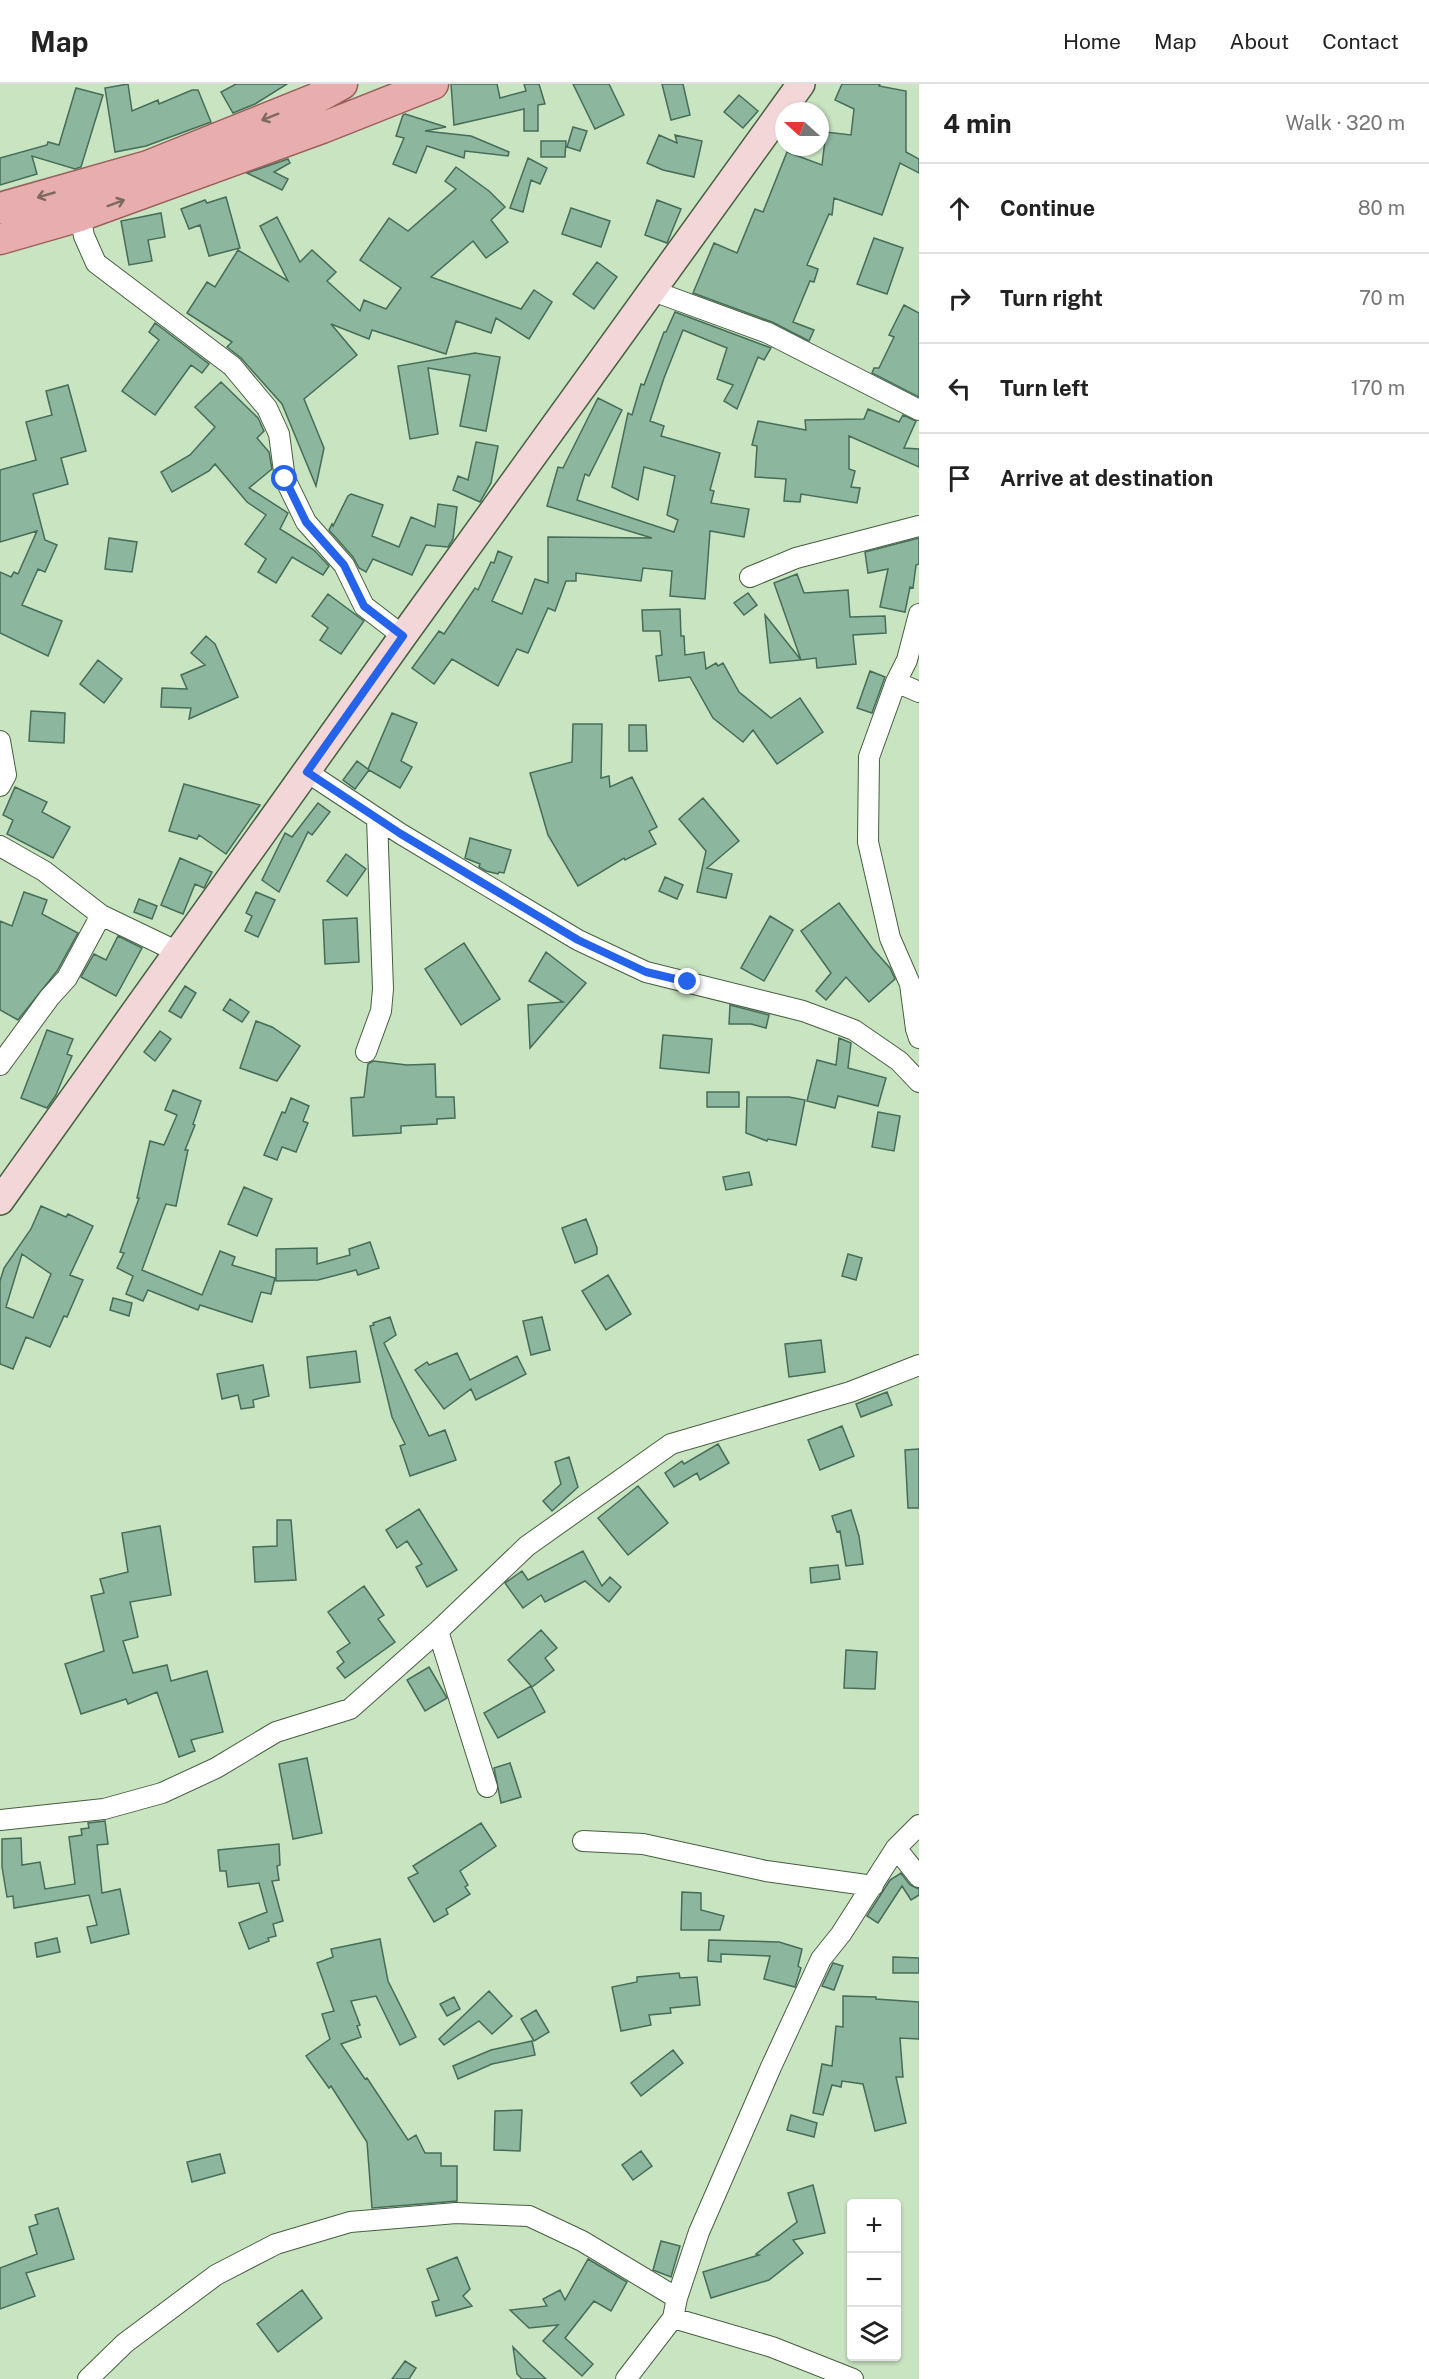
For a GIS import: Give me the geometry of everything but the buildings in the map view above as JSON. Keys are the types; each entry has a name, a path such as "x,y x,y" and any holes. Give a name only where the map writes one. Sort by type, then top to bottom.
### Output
{"main road":[{"path":"0,208 148,166 311,91 345,91 382,84"},
{"path":"0,239 80,216 322,128 433,84"},
{"path":"0,1201 801,84"},
{"path":"322,128 345,91"}],"street":[{"path":"80,216 84,236 96,263 232,366 267,408 279,434 285,479 306,522 344,565 364,606 403,636"},
{"path":"653,291 768,333 919,411"},
{"path":"750,577 796,558 919,526"},
{"path":"919,614 907,660 896,682 869,757 868,842 890,938 910,984 919,1038"},
{"path":"896,682 919,692"},
{"path":"0,741 6,775 0,786"},
{"path":"307,772 376,818 578,940 646,972 803,1011 854,1030 898,1061 919,1082"},
{"path":"366,1052 381,1011 384,989 376,818"},
{"path":"0,846 44,871 101,915 178,952"},
{"path":"0,1065 49,998 67,978 101,915"},
{"path":"0,1820 104,1809 162,1792 216,1768 276,1732 350,1709 438,1630 526,1546 672,1444 850,1392 919,1365"},
{"path":"438,1630 487,1787"},
{"path":"626,2379 674,2318 677,2298 699,2232 821,1959 873,1886 896,1848 919,1825"},
{"path":"583,1841 643,1844 766,1871 873,1886"},
{"path":"896,1848 919,1877"},
{"path":"87,2379 125,2343 216,2275 276,2244 350,2222 456,2213 529,2216 582,2241 677,2298"},
{"path":"674,2318 772,2347 853,2379"}],"route":[{"path":"285,479 306,522 344,565 364,606 403,636 307,772 401,834 578,940 646,972 688,982"}]}
